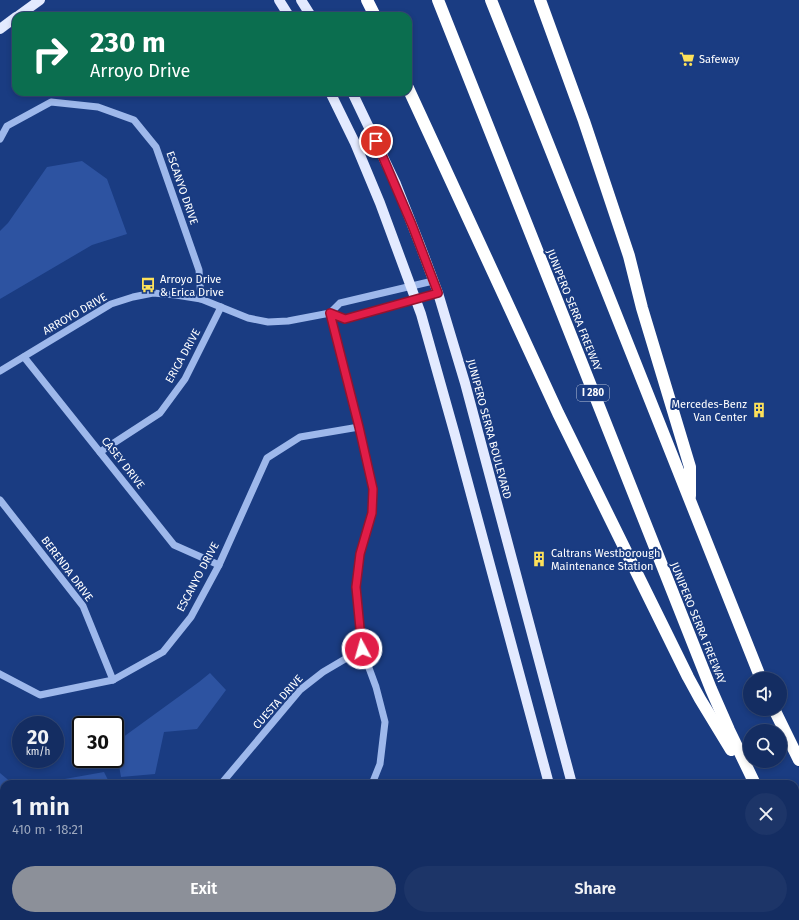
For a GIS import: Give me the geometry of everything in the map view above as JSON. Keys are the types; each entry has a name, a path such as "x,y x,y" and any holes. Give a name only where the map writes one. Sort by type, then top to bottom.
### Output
{"highway":[{"path":"367,0 373,12"},
{"name":"JUNIPERO SERRA FREEWAY","path":"438,0 702,669 753,780"},
{"path":"491,0 758,672"},
{"path":"540,0 584,121 631,263 642,308 690,467 690,503"},
{"path":"412,96 555,406 630,560 700,699 750,780"},
{"path":"777,716 799,760"}],"main road":[{"path":"24,12 40,0"},
{"path":"279,0 286,12"},
{"path":"301,0 308,12"},
{"path":"0,29 12,21"},
{"path":"332,96 372,183 412,287 444,392 548,780"},
{"name":"JUNIPERO SERRA BOULEVARD","path":"354,96 387,164 438,293 465,383 571,780"}],"street":[{"name":"ESCANYO DRIVE","path":"0,139 7,126 51,102 98,107 134,120 156,147 198,270 201,299"},
{"name":"ARROYO DRIVE","path":"330,313 340,303 433,281"},
{"name":"ARROYO DRIVE","path":"0,371 111,304 133,297 154,294 176,295 201,299 248,318 268,322 288,321 330,313 345,319 438,293"},
{"name":"ERICA DRIVE","path":"100,452 160,413 185,379 221,307"},
{"path":"330,313 373,489 372,513 360,554 356,587 362,649 376,688 385,722 380,764 374,780"},
{"name":"CASEY DRIVE","path":"24,357 174,545 219,565"},
{"name":"ESCANYO DRIVE","path":"0,674 40,695 113,680 163,652 191,616 219,565 267,458 300,437 359,427"},
{"name":"BERENDA DRIVE","path":"0,500 83,606 113,680"},
{"name":"CUESTA DRIVE","path":"224,780 300,690 323,672 362,649"}],"shaded area":[{"path":"82,161 107,179 127,234 92,245 0,299 0,231 8,223 47,167"},
{"path":"210,673 226,690 197,729 164,732 155,774 121,777 119,768 124,768 124,736"},
{"path":"104,772 108,780 59,780"},
{"path":"0,773 8,780 0,780"}],"place":[{"name":"Safeway","path":"687,59"},
{"name":"Arroyo Drive & Erica Drive","path":"148,285"},
{"name":"Mercedes-Benz Van Center","path":"759,410"},
{"name":"Caltrans Westborough Maintenance Station","path":"539,559"}],"route":[{"path":"362,649 356,587 360,554 372,513 373,489 330,313 345,319 438,293 412,225 376,141"}]}
